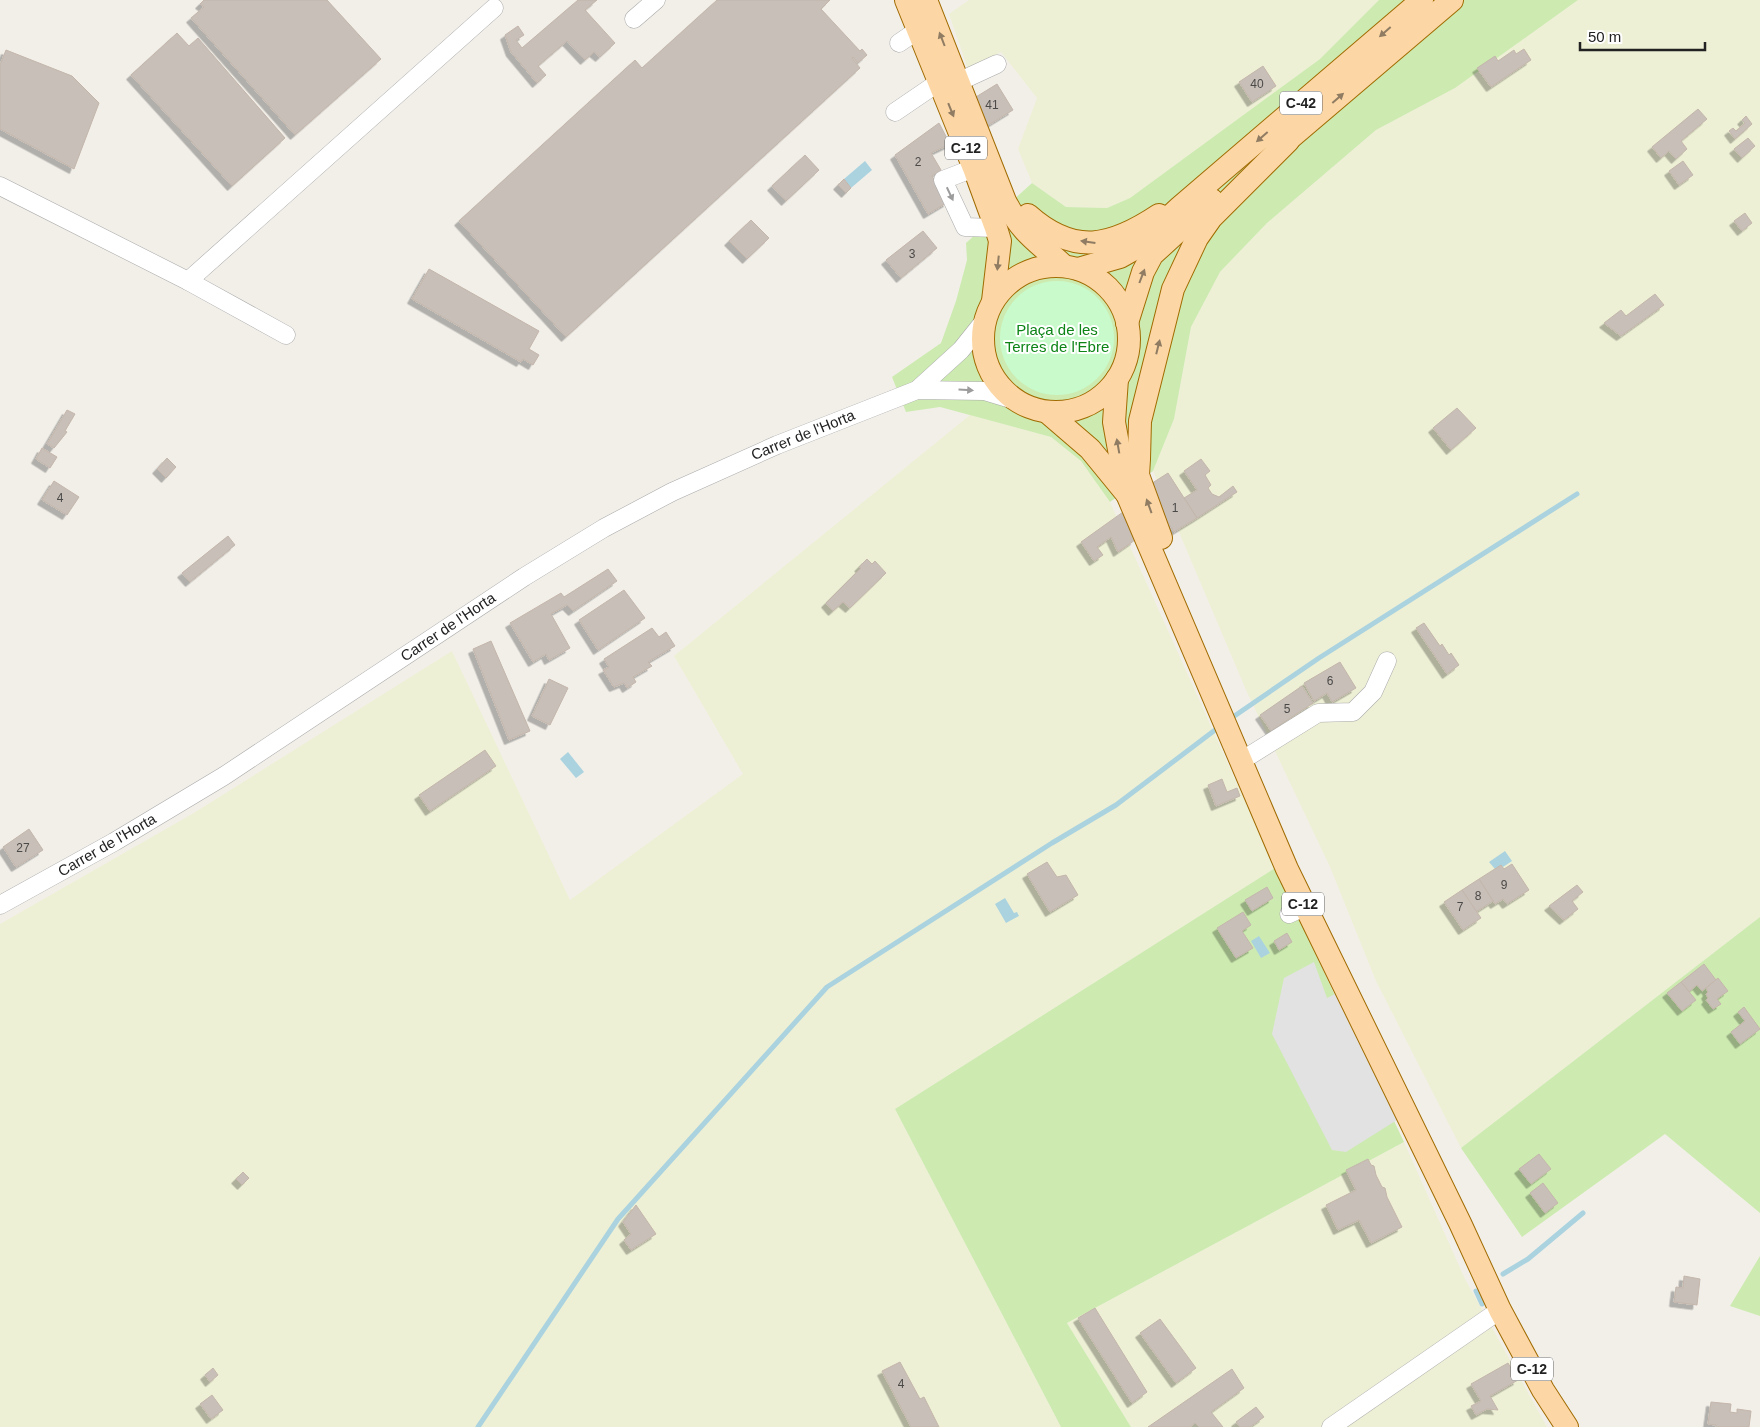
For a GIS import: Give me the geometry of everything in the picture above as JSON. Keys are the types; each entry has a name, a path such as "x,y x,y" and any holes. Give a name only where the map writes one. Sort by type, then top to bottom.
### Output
{"main road":[{"name":"C-12","path":"906,0 918,30 949,82"},
{"name":"C-12","path":"926,0 949,82 980,159 1015,220 1028,236 1071,267 1100,280 1110,289 1118,299 1127,322 1128,352 1117,379 1106,392 1086,406 1071,411 1047,412"},
{"name":"C-42","path":"1071,267 1120,257 1136,248 1180,207 1422,0"},
{"name":"C-42","path":"1127,322 1143,272 1152,255 1216,196 1288,141 1452,0"},
{"path":"1180,619 1177,576 1138,475 1140,421 1172,289 1189,254 1211,218 1288,141"},
{"name":"C-12","path":"980,159 1000,241 989,311 982,341 986,361 1001,388 1016,401 1047,412 1090,449 1127,494"},
{"path":"980,159 1018,206 1042,227 1060,236 1098,243 1122,236 1161,213 1180,207"},
{"name":"C-12","path":"989,311 1006,285 1023,273 1043,266 1071,267"},
{"name":"C-12","path":"1117,379 1114,422 1127,494 1224,722 1241,774 1297,911 1460,1223 1500,1310 1515,1353 1530,1383 1566,1427"}],"street":[{"path":"634,19 656,0"},
{"path":"188,281 494,8"},
{"path":"899,43 918,30"},
{"path":"895,112 949,82 997,64"},
{"path":"980,159 943,180 965,227 996,228"},
{"path":"0,186 188,281 286,335"},
{"path":"917,390 961,350 989,311"},
{"path":"917,390 984,391 1016,401"},
{"name":"Carrer de l'Horta","path":"0,905 90,856 224,776 505,589 616,521 725,467 917,390"},
{"path":"1241,774 1318,713 1353,712 1373,692 1386,661"},
{"path":"1331,1427 1500,1310"}],"green space":[{"path":"969,0 1379,0 1320,59 1130,198 1107,208 1066,207 1032,183 1018,149 1037,98 1001,52 968,69 949,14"},
{"path":"1379,0 1578,0 1455,88 1376,130 1267,223 1220,272 1191,327 1174,419 1153,471 1110,502 1081,461 1051,437 940,407 906,412 892,377 941,343 956,301 967,260 966,243 1032,183 1066,207 1107,208 1130,198 1320,59"},
{"path":"1578,0 1760,0 1760,917 1461,1148 1376,981 1330,867 1246,690 1153,471 1174,419 1191,327 1220,272 1267,223 1376,130 1455,88"},
{"name":"Plaça de les Terres de l'Ebre","path":"1057,281 1079,285 1098,297 1110,316 1114,338 1110,360 1098,379 1079,391 1057,395 1035,391 1016,379 1004,360 1000,338 1004,316 1016,297 1035,285"},
{"path":"970,415 1051,437 1081,461 1110,502 1275,868 895,1109 1061,1427 0,1427 0,924 192,814 452,651 570,900 743,774 674,656"},
{"path":"1275,868 1404,1142 1067,1323 1131,1427 1061,1427 895,1109"},
{"path":"1760,917 1760,1213 1665,1134 1522,1237 1461,1148"},
{"path":"1404,1142 1465,1279 1547,1427 1131,1427 1067,1323"},
{"path":"1760,1256 1760,1316 1730,1306"}],"shaded area":[{"path":"1314,962 1327,998 1335,994 1397,1120 1346,1152 1332,1150 1272,1034 1284,978"}],"water":[{"path":"865,161 872,170 851,188 844,179"},
{"path":"568,752 584,772 576,778 560,759"},
{"path":"1505,851 1512,861 1503,867 1501,865 1495,869 1489,862"},
{"path":"1005,898 1014,913 1017,912 1019,916 1006,923 995,904"},
{"path":"1259,936 1270,953 1261,958 1251,941"}],"building":[{"path":"204,0 327,0 381,59 295,135 191,18 204,7 200,4"},
{"path":"578,0 597,0 585,10 615,43 600,57 594,52 585,60 567,41 538,66 546,75 537,83 511,52 505,35 518,26 524,35 516,40 522,48"},
{"path":"717,0 830,0 821,9 860,51 862,49 867,55 858,63 853,57 860,68 566,337 459,221 635,60 642,68"},
{"path":"177,33 189,46 198,38 285,138 232,186 131,75"},
{"path":"1524,49 1531,60 1491,87 1477,68 1495,56 1498,61 1514,50 1516,54"},
{"path":"6,50 72,76 99,103 74,169 0,129 0,65"},
{"path":"1263,66 1276,86 1252,102 1239,82"},
{"path":"997,84 1013,110 987,126 971,100"},
{"path":"1698,109 1707,119 1681,141 1687,149 1676,159 1669,151 1661,158 1652,147"},
{"path":"1746,116 1752,124 1735,139 1729,131 1733,128 1736,131 1745,123 1742,120"},
{"path":"939,123 950,144 931,153 941,170 932,176 948,202 928,214 895,155"},
{"path":"1748,138 1755,146 1742,158 1734,149"},
{"path":"805,155 819,170 786,201 772,186"},
{"path":"1683,161 1693,175 1679,185 1669,171"},
{"path":"844,179 851,188 846,193 838,185"},
{"path":"1745,213 1752,223 1742,231 1734,221"},
{"path":"751,220 769,238 747,259 729,241"},
{"path":"923,231 937,248 901,278 886,260"},
{"path":"429,269 539,331 529,349 539,355 533,365 523,359 521,362 412,299"},
{"path":"1655,294 1664,305 1621,336 1604,323 1621,310 1626,316"},
{"path":"1457,408 1476,428 1451,450 1433,428"},
{"path":"67,410 75,414 65,431 67,432 54,448 47,444"},
{"path":"42,448 57,457 50,468 36,459"},
{"path":"167,458 176,467 166,478 157,469"},
{"path":"1201,459 1210,471 1205,475 1211,485 1208,488 1212,494 1219,497 1233,486 1237,492 1197,518 1184,498 1197,490 1184,471"},
{"path":"1168,473 1197,518 1174,532 1146,487"},
{"path":"54,481 79,497 67,515 42,500"},
{"path":"1123,512 1135,540 1118,552 1111,537 1097,547 1103,555 1094,561 1081,542"},
{"path":"228,536 235,545 190,582 182,573"},
{"path":"867,559 872,564 875,561 886,573 850,608 843,602 833,611 826,603 861,568 859,567"},
{"path":"608,569 617,581 573,611 567,605 551,614 570,648 549,660 546,654 533,662 510,623 561,593 564,597"},
{"path":"624,590 645,618 598,650 579,620"},
{"path":"1424,623 1440,646 1442,644 1459,665 1447,674 1416,628"},
{"path":"652,628 659,637 666,632 675,646 648,662 652,666 633,677 636,682 627,688 624,683 614,687 603,670 609,667 604,659"},
{"path":"491,641 530,731 509,740 473,649"},
{"path":"1340,662 1356,688 1332,702 1327,693 1314,701 1304,683"},
{"path":"549,679 568,688 550,725 532,716"},
{"path":"1302,686 1313,703 1271,731 1260,715"},
{"path":"485,750 496,766 430,811 419,795"},
{"path":"1222,779 1227,792 1237,788 1240,796 1216,806 1208,785"},
{"path":"29,829 43,850 16,867 3,847"},
{"path":"1047,862 1057,877 1066,875 1078,895 1050,912 1027,874"},
{"path":"1512,864 1529,890 1507,904 1503,899 1495,904 1479,879 1501,865 1504,869"},
{"path":"1479,879 1493,901 1476,912 1462,890"},
{"path":"1577,885 1583,892 1572,901 1578,909 1564,920 1549,906"},
{"path":"1267,887 1273,898 1252,911 1245,900"},
{"path":"1462,890 1481,918 1463,930 1444,902"},
{"path":"1243,912 1251,925 1242,931 1253,948 1236,958 1217,928"},
{"path":"1287,933 1292,942 1279,950 1274,941"},
{"path":"1704,964 1716,980 1702,991 1697,985 1689,992 1681,982"},
{"path":"1718,978 1728,991 1717,999 1721,1004 1713,1009 1706,1000 1708,992 1706,988"},
{"path":"1681,982 1696,1000 1682,1011 1667,993"},
{"path":"1744,1007 1760,1029 1740,1044 1731,1032 1745,1021 1738,1012"},
{"path":"1539,1154 1551,1169 1531,1184 1519,1169"},
{"path":"1368,1159 1371,1165 1374,1166 1382,1187 1385,1188 1387,1197 1402,1227 1371,1243 1359,1220 1338,1230 1326,1205 1356,1190 1346,1170"},
{"path":"243,1172 249,1178 242,1185 236,1179"},
{"path":"1543,1183 1558,1203 1545,1213 1530,1193"},
{"path":"636,1205 656,1234 631,1250 624,1240 631,1234 623,1222"},
{"path":"1684,1276 1700,1279 1697,1305 1674,1302 1676,1287 1683,1288"},
{"path":"1095,1308 1147,1392 1132,1403 1078,1318"},
{"path":"1160,1319 1196,1368 1176,1383 1140,1333"},
{"path":"900,1362 920,1399 924,1397 939,1427 911,1427 882,1371"},
{"path":"1508,1363 1518,1380 1490,1396 1498,1410 1487,1409 1476,1415 1471,1406 1481,1401 1471,1384"},
{"path":"213,1368 218,1375 210,1382 205,1375"},
{"path":"1232,1369 1244,1388 1211,1412 1223,1427 1199,1427 1195,1423 1190,1427 1148,1427"},
{"path":"212,1395 223,1410 211,1419 200,1404"},
{"path":"1711,1402 1731,1404 1730,1412 1737,1413 1737,1409 1751,1411 1749,1427 1716,1427 1716,1425 1708,1424"},
{"path":"1256,1407 1264,1417 1250,1427 1240,1427 1236,1422"}],"waterway":[{"path":"1230,719 1319,658 1577,494"},
{"path":"478,1427 618,1219 827,987 1052,843 1116,805 1219,727"},
{"path":"1503,1274 1528,1259 1583,1213"},
{"path":"1476,1291 1482,1304"}]}
